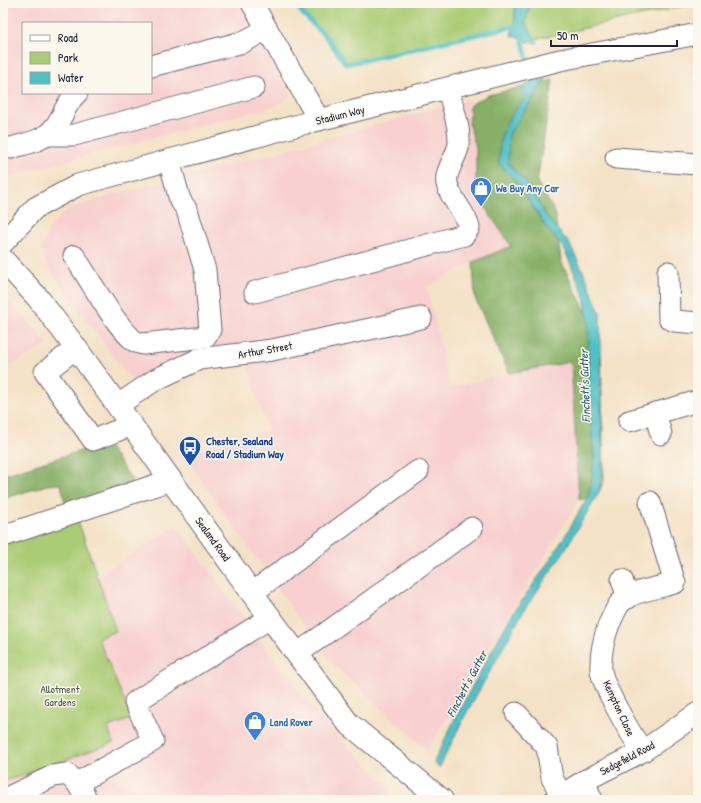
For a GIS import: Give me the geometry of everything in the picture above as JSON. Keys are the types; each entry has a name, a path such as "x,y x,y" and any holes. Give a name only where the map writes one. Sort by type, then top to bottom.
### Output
{"main road":[{"name":"Sealand Road","path":"3,260 38,298 76,348 270,618 348,723 438,797"}],"street":[{"path":"252,3 319,120"},
{"path":"152,66 243,42 267,29"},
{"name":"Stadium Way","path":"3,243 35,208 78,185 319,120 493,78 560,60 698,34"},
{"path":"11,148 47,135 74,135 254,87"},
{"path":"254,292 464,236 469,228 468,221 452,196 446,183 459,144 457,124 448,89"},
{"path":"47,135 54,129 64,110 76,94"},
{"path":"616,158 698,164"},
{"path":"74,256 115,318 137,342 143,344 205,337 210,330 206,270 187,210 180,200 169,160"},
{"path":"668,272 669,318 674,321 698,323"},
{"name":"Arthur Street","path":"118,405 155,380 199,359 217,358 272,350 421,318"},
{"path":"210,330 217,332 220,341 217,358"},
{"path":"76,348 45,372 94,440 132,425"},
{"path":"629,421 698,401"},
{"path":"655,414 661,434"},
{"path":"252,593 418,472"},
{"path":"3,536 171,480"},
{"name":"Kempton Close","path":"643,751 632,738 601,671 606,632 622,601 625,589 652,590 675,583 650,502"},
{"path":"297,654 472,528"},
{"path":"13,800 11,796 53,776 66,774 82,792 153,741 135,702 270,618"},
{"path":"516,713 547,747 552,778 558,797"},
{"name":"Sedgefield Road","path":"558,797 584,781 643,751 698,713"},
{"path":"584,781 592,800"}],"shaded area":[{"path":"3,3 242,3 291,96 278,105 3,178"},
{"path":"469,99 469,124 476,147 476,194 511,246 473,262 427,287 450,388 509,373 571,361 579,500 427,750 337,668 297,616 184,455 268,430 242,349 178,356 134,382 123,370 44,261 42,247 50,227 67,210 115,194 242,162"},
{"path":"3,296 31,324 48,345 3,369"},
{"path":"176,525 282,670 319,716 393,792 381,800 3,800 3,782 113,743 108,727 98,638 116,631 97,577"}],"green space":[{"path":"296,3 698,3 536,39 519,25 346,64 328,39 302,13"},
{"path":"553,80 537,182 555,212 561,261 601,343 604,481 597,496 579,500 571,362 509,373 475,298 473,262 511,246 476,194 476,147 469,124 470,105 488,95"},
{"path":"106,443 132,480 128,488 66,508 61,484 47,485 3,499 3,475"},
{"name":"Allotment Gardens","path":"76,515 116,631 98,638 132,719 108,727 113,743 3,782 3,540"}],"water":[{"path":"515,3 531,3 525,22 538,43 527,42 511,35 515,21"},
{"path":"546,79 509,134 508,163 529,186 546,216 569,243 585,275 600,313 602,469 599,492 563,553 524,610 466,714 439,768 434,762 457,714 511,616 567,533 588,496 591,483 594,460 589,402 588,320 584,296 564,248 545,226 519,185 499,163 504,128 512,114 525,98 522,90 529,81"}],"waterway":[{"path":"296,3 302,13 328,39 346,64 519,25"},
{"name":"Finchett's Gutter","path":"521,33 528,63"}],"place":[{"name":"We Buy Any Car","path":"481,208"},
{"name":"Chester, Sealand Road / Stadium Way","path":"190,466"},
{"name":"Land Rover","path":"255,742"}]}
